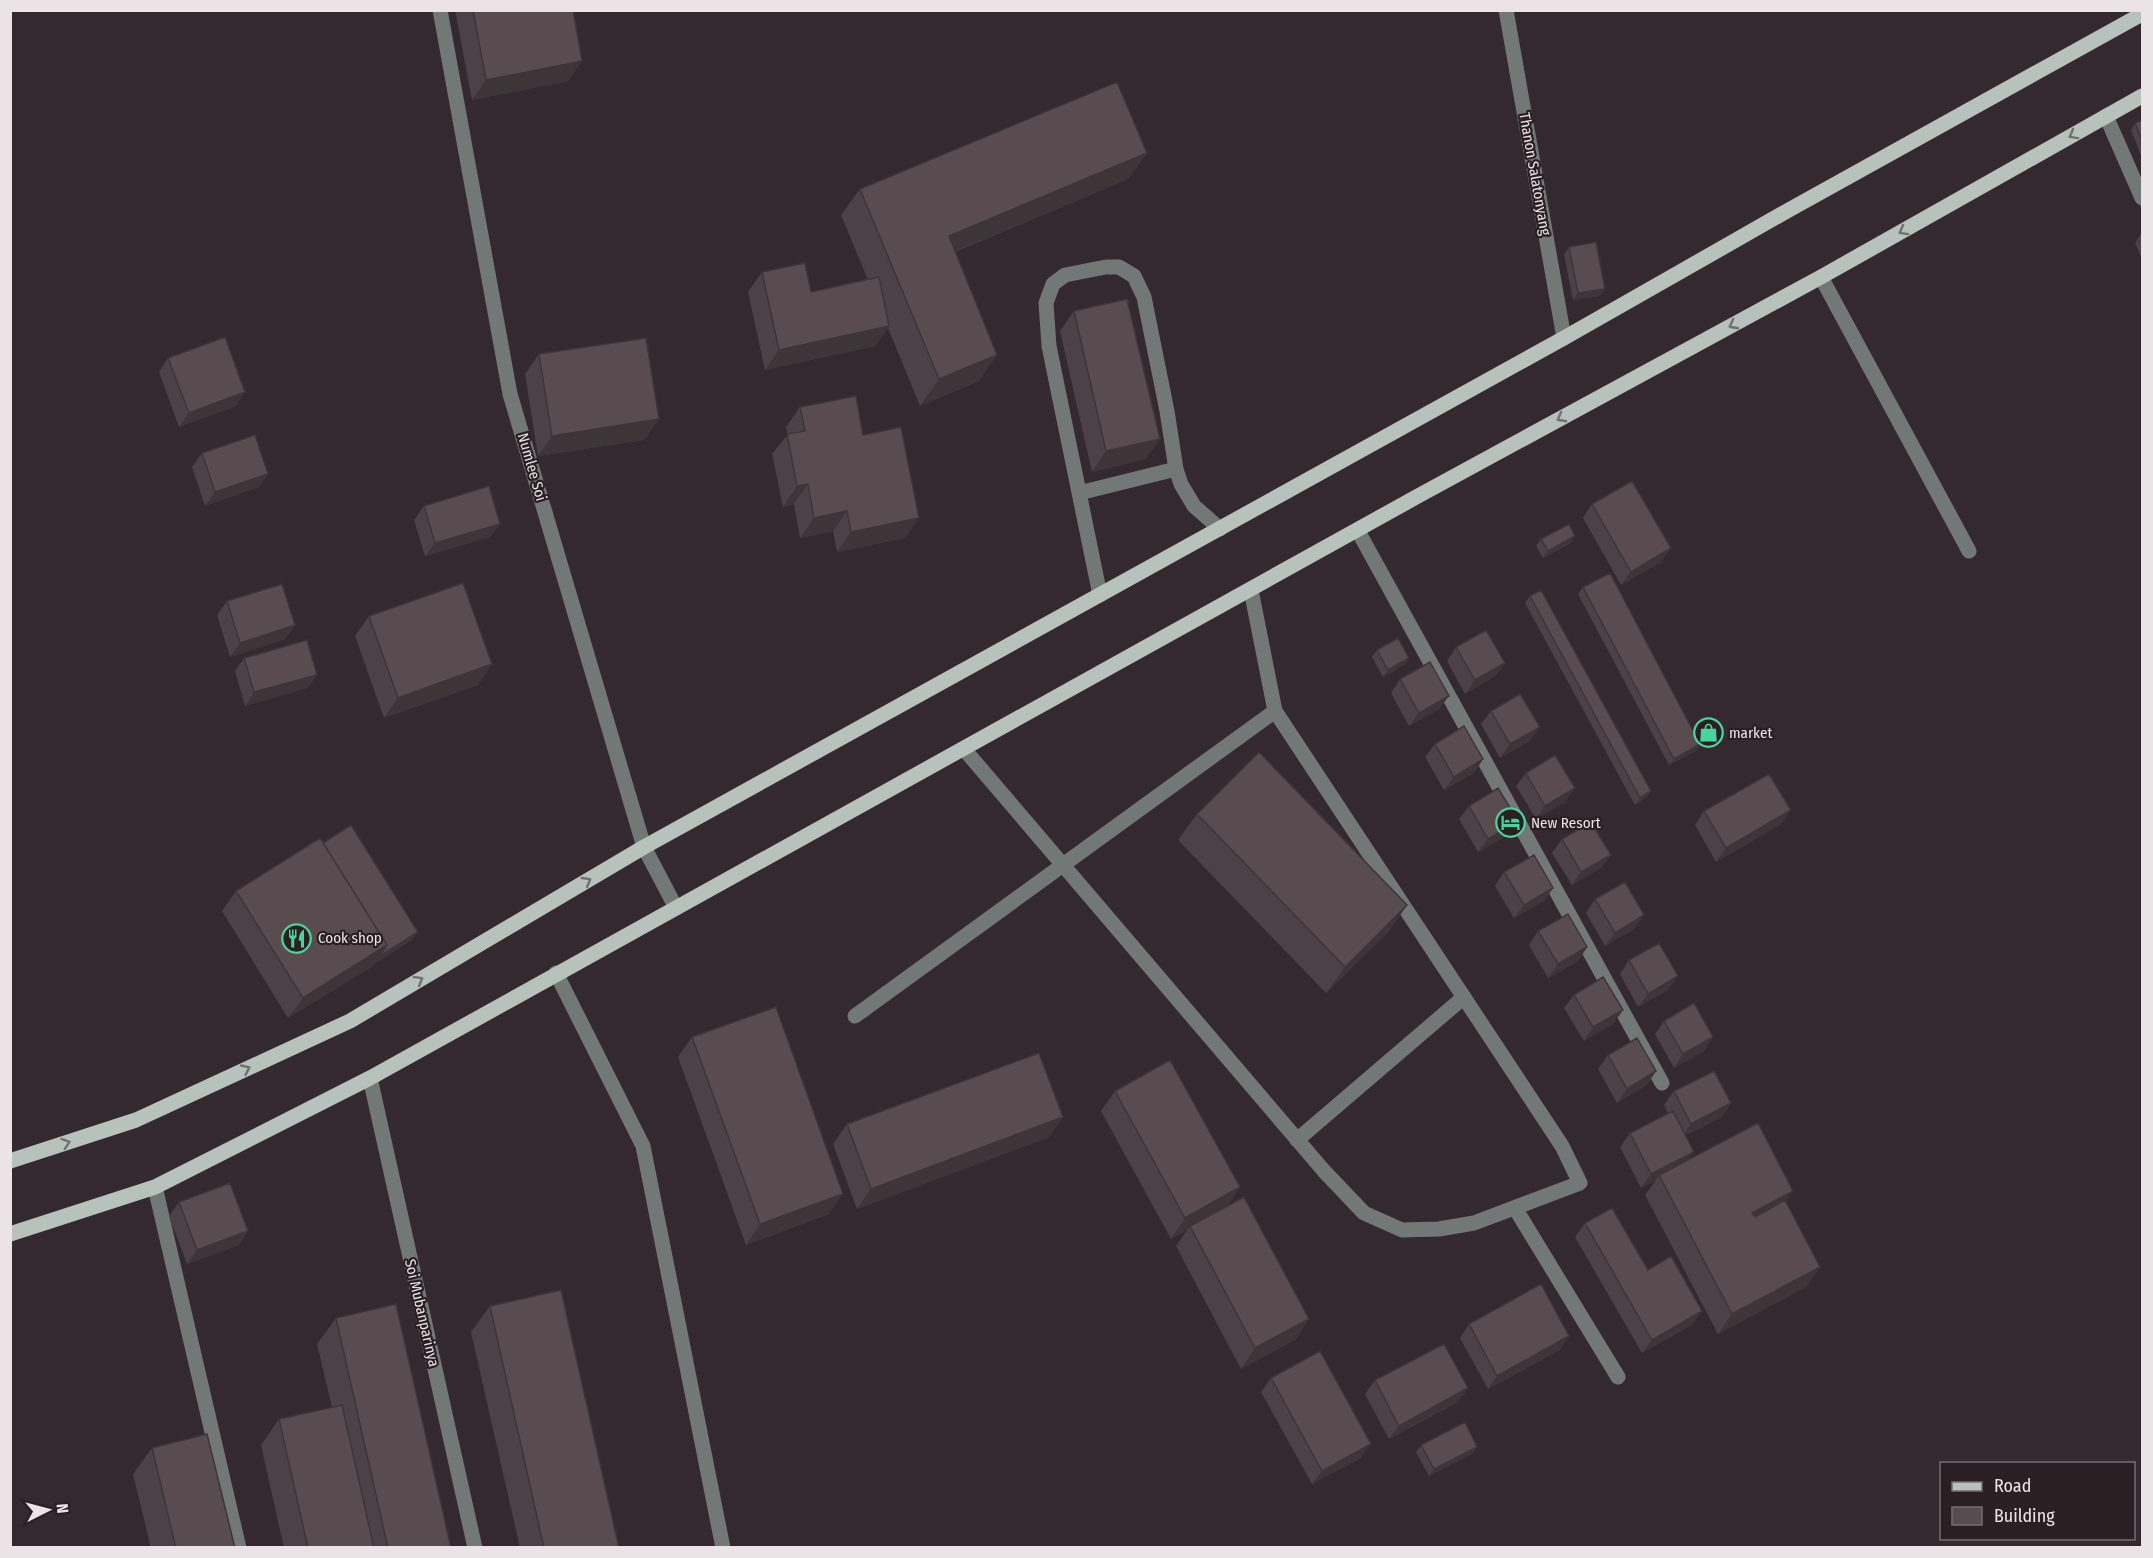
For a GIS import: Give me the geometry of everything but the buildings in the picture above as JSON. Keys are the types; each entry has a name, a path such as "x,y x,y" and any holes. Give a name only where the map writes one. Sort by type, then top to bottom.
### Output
{"main road":[{"path":"10,1161 136,1120 350,1021 644,848 1564,338 2142,14"},
{"path":"10,1234 155,1187 370,1078 1418,496 1821,277 2142,96"}],"street":[{"name":"Numlee Soi","path":"440,10 510,394 644,848 676,908"},
{"name":"Thanon Salatonyang","path":"1506,10 1564,338"},
{"path":"2106,116 2142,198"},
{"path":"1100,595 1049,346 1046,303 1053,284 1065,275 1106,267 1119,267 1126,270 1138,284 1146,309 1167,411 1176,469 1181,484 1194,506 1220,529"},
{"path":"1821,277 1968,551"},
{"path":"1079,493 1176,469"},
{"path":"1358,531 1662,1083"},
{"path":"964,749 1323,1171 1364,1213 1402,1230 1448,1228 1474,1223 1580,1183 1562,1146 1275,711 1251,590"},
{"path":"855,1016 1275,711"},
{"path":"556,973 643,1146 723,1548"},
{"path":"1297,1140 1464,997"},
{"name":"Soi Mubanparinya","path":"370,1078 474,1548"},
{"path":"155,1187 239,1548"},
{"path":"1515,1209 1618,1377"}],"place":[{"name":"market","path":"1708,733"},
{"name":"New Resort","path":"1510,823"},
{"name":"Cook shop","path":"297,938"}]}
